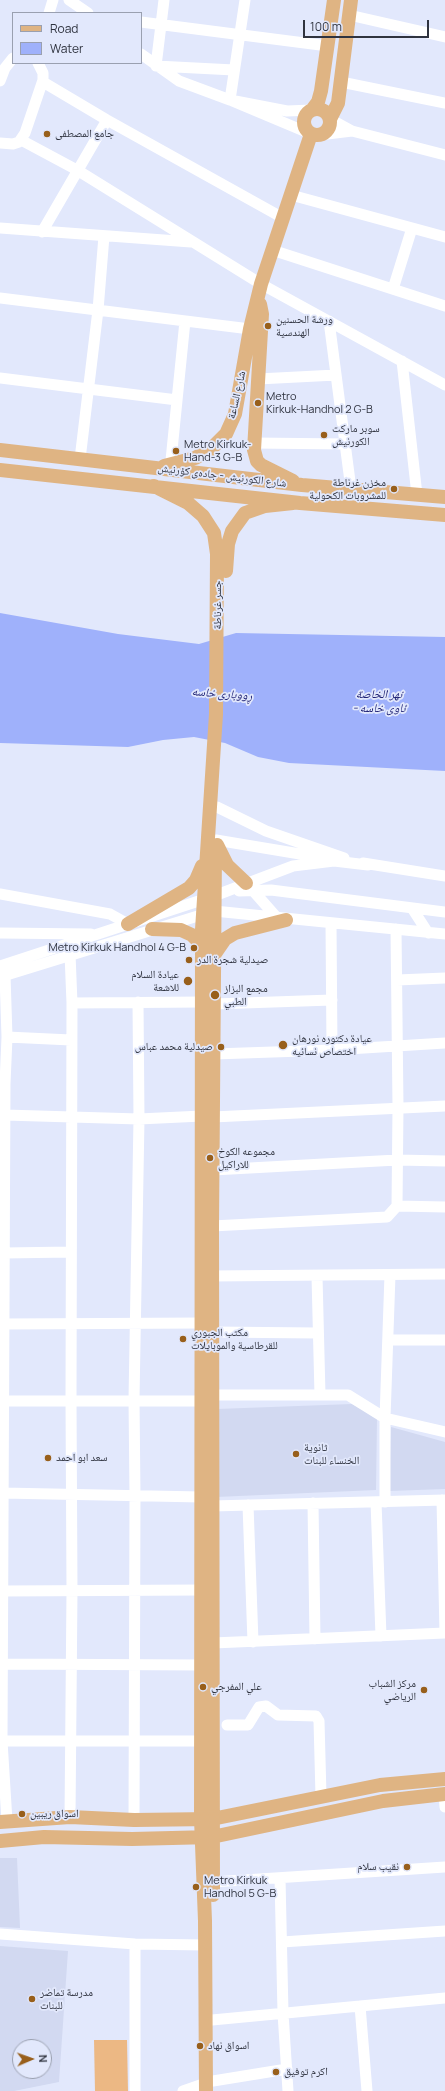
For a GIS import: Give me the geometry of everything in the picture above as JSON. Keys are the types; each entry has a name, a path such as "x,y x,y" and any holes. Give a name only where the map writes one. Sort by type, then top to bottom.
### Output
{"main road":[{"path":"334,0 321,91 318,102 304,120 305,128 315,135 326,131 338,103 351,0"},
{"path":"312,110 316,109 325,111 330,119"},
{"name":"شارع الساعة","path":"171,467 195,458 210,450 220,442 226,434 235,414 250,329 260,289 291,195 315,135"},
{"name":"شارع الساعة","path":"260,289 262,314 253,443 255,456 262,465 302,485"},
{"name":"شارع الكورنيش - جادەی کۆرنیش","path":"0,450 150,468 171,467 302,485 445,497"},
{"name":"شارع الكورنيش - جادەی کۆرنیش","path":"0,470 154,486 293,503 445,516"},
{"name":"جسر غرناطة","path":"154,486 196,509 203,516 214,534 218,554 221,618"},
{"name":"جسر غرناطة","path":"216,756 221,618 228,544 232,531 245,514 253,509 265,506 293,503"},
{"path":"207,1327 212,1276 213,1170 208,1117 214,1054 202,945 216,840 216,756"},
{"path":"210,2086 205,1945 207,1819 213,1644 212,1506 207,1398 208,1003 214,955 208,905 206,856 216,756"},
{"path":"216,840 227,865 249,885"},
{"path":"128,924 189,888 199,874 206,856"},
{"path":"214,955 225,939 235,933 282,919"},
{"path":"152,930 181,930 192,935 202,945"},
{"path":"207,1398 201,1497 201,1741 207,1819"},
{"path":"3,1821 70,1817 134,1820 207,1819 321,1796 401,1782 445,1779"},
{"path":"0,1841 44,1837 132,1839 207,1838 383,1801 445,1798"},
{"path":"207,1838 213,1882 210,2086"}],"street":[{"path":"49,12 53,0"},
{"path":"69,0 85,7"},
{"path":"156,66 164,0"},
{"path":"230,100 245,0"},
{"path":"349,15 445,37"},
{"path":"142,22 328,46"},
{"path":"142,55 179,81 315,135 352,131"},
{"path":"0,81 8,58"},
{"path":"0,145 13,144 21,140 25,133 42,82 43,73 38,64"},
{"path":"156,66 234,70"},
{"path":"42,82 283,218"},
{"path":"341,82 445,103"},
{"path":"230,100 287,111 312,110"},
{"path":"330,119 352,131 445,155"},
{"path":"42,232 107,120"},
{"path":"21,140 77,170 192,242 260,289 329,321 445,385"},
{"path":"291,195 445,237"},
{"path":"0,228 192,242"},
{"path":"393,289 412,228"},
{"path":"80,459 98,310 104,236"},
{"path":"272,250 445,306"},
{"path":"0,298 250,329"},
{"path":"171,467 185,321"},
{"path":"329,321 347,444 351,488"},
{"path":"402,361 417,495"},
{"path":"258,379 336,375"},
{"path":"0,378 177,400"},
{"path":"253,443 347,444"},
{"path":"217,807 266,831 368,865"},
{"path":"216,840 445,876"},
{"path":"2,973 152,930 230,894 242,890 249,885 279,871 304,864 334,861 368,865"},
{"path":"249,885 271,890 445,912"},
{"path":"249,885 282,919"},
{"path":"0,894 110,914 128,924"},
{"path":"2,973 128,924 208,905 282,919 445,934"},
{"path":"412,908 428,933"},
{"path":"331,924 332,1050"},
{"path":"212,1226 386,1217 397,1206 398,1046 396,929"},
{"path":"0,933 101,934"},
{"path":"70,954 72,1003 72,1590 70,1817"},
{"path":"2,973 7,1037 2,1084 5,1115 2,1162 4,1253 2,1301 4,1324 4,1401 1,1741 3,1821"},
{"path":"397,980 445,978"},
{"path":"72,1003 208,1003 332,1000"},
{"path":"134,1820 134,1399 139,1119 138,1002"},
{"path":"7,1037 71,1040"},
{"path":"214,1054 332,1050 445,1042"},
{"path":"5,1115 139,1119 445,1106"},
{"path":"213,1170 397,1160 445,1161"},
{"path":"397,1206 445,1207"},
{"path":"4,1253 71,1252"},
{"path":"212,1276 445,1274"},
{"path":"381,1636 381,1502 390,1275"},
{"path":"317,1276 320,1395"},
{"path":"4,1324 136,1324 318,1333"},
{"path":"388,1340 445,1340"},
{"path":"4,1401 348,1395 385,1418 445,1432"},
{"path":"3,1493 201,1497"},
{"path":"212,1506 444,1500 445,1633 213,1644"},
{"path":"313,1503 315,1639"},
{"path":"248,1505 253,1642"},
{"path":"3,1591 202,1590"},
{"path":"2,1664 135,1666 202,1665"},
{"path":"227,1725 248,1725 259,1708 266,1706 278,1715 316,1716 319,1721 321,1796"},
{"path":"1,1741 201,1741"},
{"path":"213,1882 445,1867"},
{"path":"280,1878 288,2091"},
{"path":"282,1942 445,1931"},
{"path":"0,1934 135,1944 205,1945"},
{"path":"134,2091 135,1944"},
{"path":"212,2020 445,1998"},
{"path":"360,2006 367,2091"},
{"path":"183,2091 287,2069"}],"shaded area":[{"name":"ثانوية الخنساء للبنات","path":"352,1404 377,1418 376,1490 216,1497 217,1409"},
{"path":"391,1427 445,1442 445,1489 389,1491"},
{"path":"0,1858 17,1858 20,1928 0,1927"},
{"name":"مدرسة تماضر للبنات","path":"0,1946 68,1951 59,2082 14,2091 0,2091"},
{"path":"94,2040 127,2040 128,2091 95,2091"}],"water":[{"name":"نهر الخاصة - ئاوی خاسە","path":"0,613 118,634 199,644 236,633 445,637 445,771 289,763 258,757 225,743 194,737 163,740 128,747 0,743"}],"place":[{"name":"جامع المصطفى","path":"47,134"},
{"name":"ورشة الحسنين الهندسية","path":"268,326"},
{"name":"Metro Kirkuk-Handhol 2 G-B","path":"258,403"},
{"name":"سوبر ماركت الكورنيش","path":"324,435"},
{"name":"Metro Kirkuk- Hand-3 G-B","path":"176,451"},
{"name":"مخزن غرناطة للمشروبات الكحولية","path":"394,489"},
{"name":"Metro Kirkuk Handhol 4 G-B","path":"194,948"},
{"name":"صيدلية شجرة الدر","path":"189,960"},
{"name":"عيادة السلام للاشعة","path":"188,981"},
{"name":"مجمع البزاز الطبي","path":"215,995"},
{"name":"عيادة دكتوره نورهان اختصاص نسائيه","path":"283,1045"},
{"name":"صيدلية محمد عباس","path":"221,1047"},
{"name":"مجموعه الكوخ للاراكيل","path":"210,1158"},
{"name":"مكتب الجبوري للقرطاسية والموبايلات","path":"183,1339"},
{"name":"ثانوية الخنساء للبنات","path":"296,1454"},
{"name":"سعد ابو احمد","path":"48,1458"},
{"name":"علي المفرجي","path":"203,1687"},
{"name":"مركز الشباب الرياضي","path":"424,1690"},
{"name":"اسواق ريبين","path":"22,1814"},
{"name":"نقيب سلام","path":"407,1867"},
{"name":"Metro Kirkuk Handhol 5 G-B","path":"196,1887"},
{"name":"مدرسة تماضر للبنات","path":"32,1999"},
{"name":"اسواق نهاد","path":"200,2046"},
{"name":"اكرم توفيق","path":"276,2072"}],"water label":[{"name":"ڕووباری خاسە","path":"222,694"}]}
